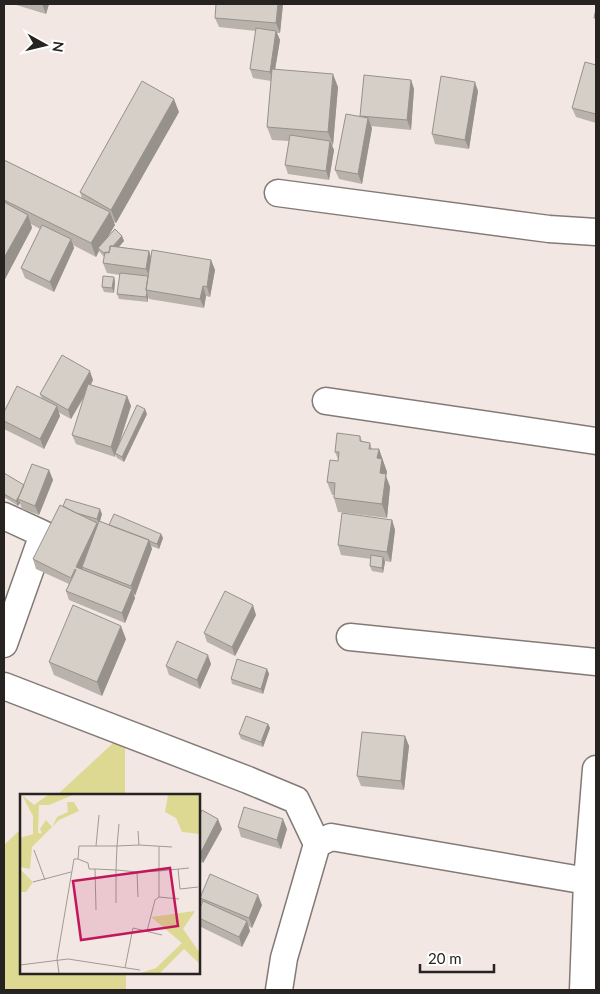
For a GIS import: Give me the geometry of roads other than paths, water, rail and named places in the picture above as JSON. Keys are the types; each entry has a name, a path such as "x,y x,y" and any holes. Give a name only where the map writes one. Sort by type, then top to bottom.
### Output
{"street":[{"path":"278,193 549,229 596,232"},
{"path":"326,401 596,441"},
{"path":"4,516 42,534 4,644"},
{"path":"350,637 596,662"},
{"path":"4,686 296,800 317,844 284,958 279,990"},
{"path":"583,990 592,882 596,769"},
{"path":"317,844 331,838 592,882"}]}
